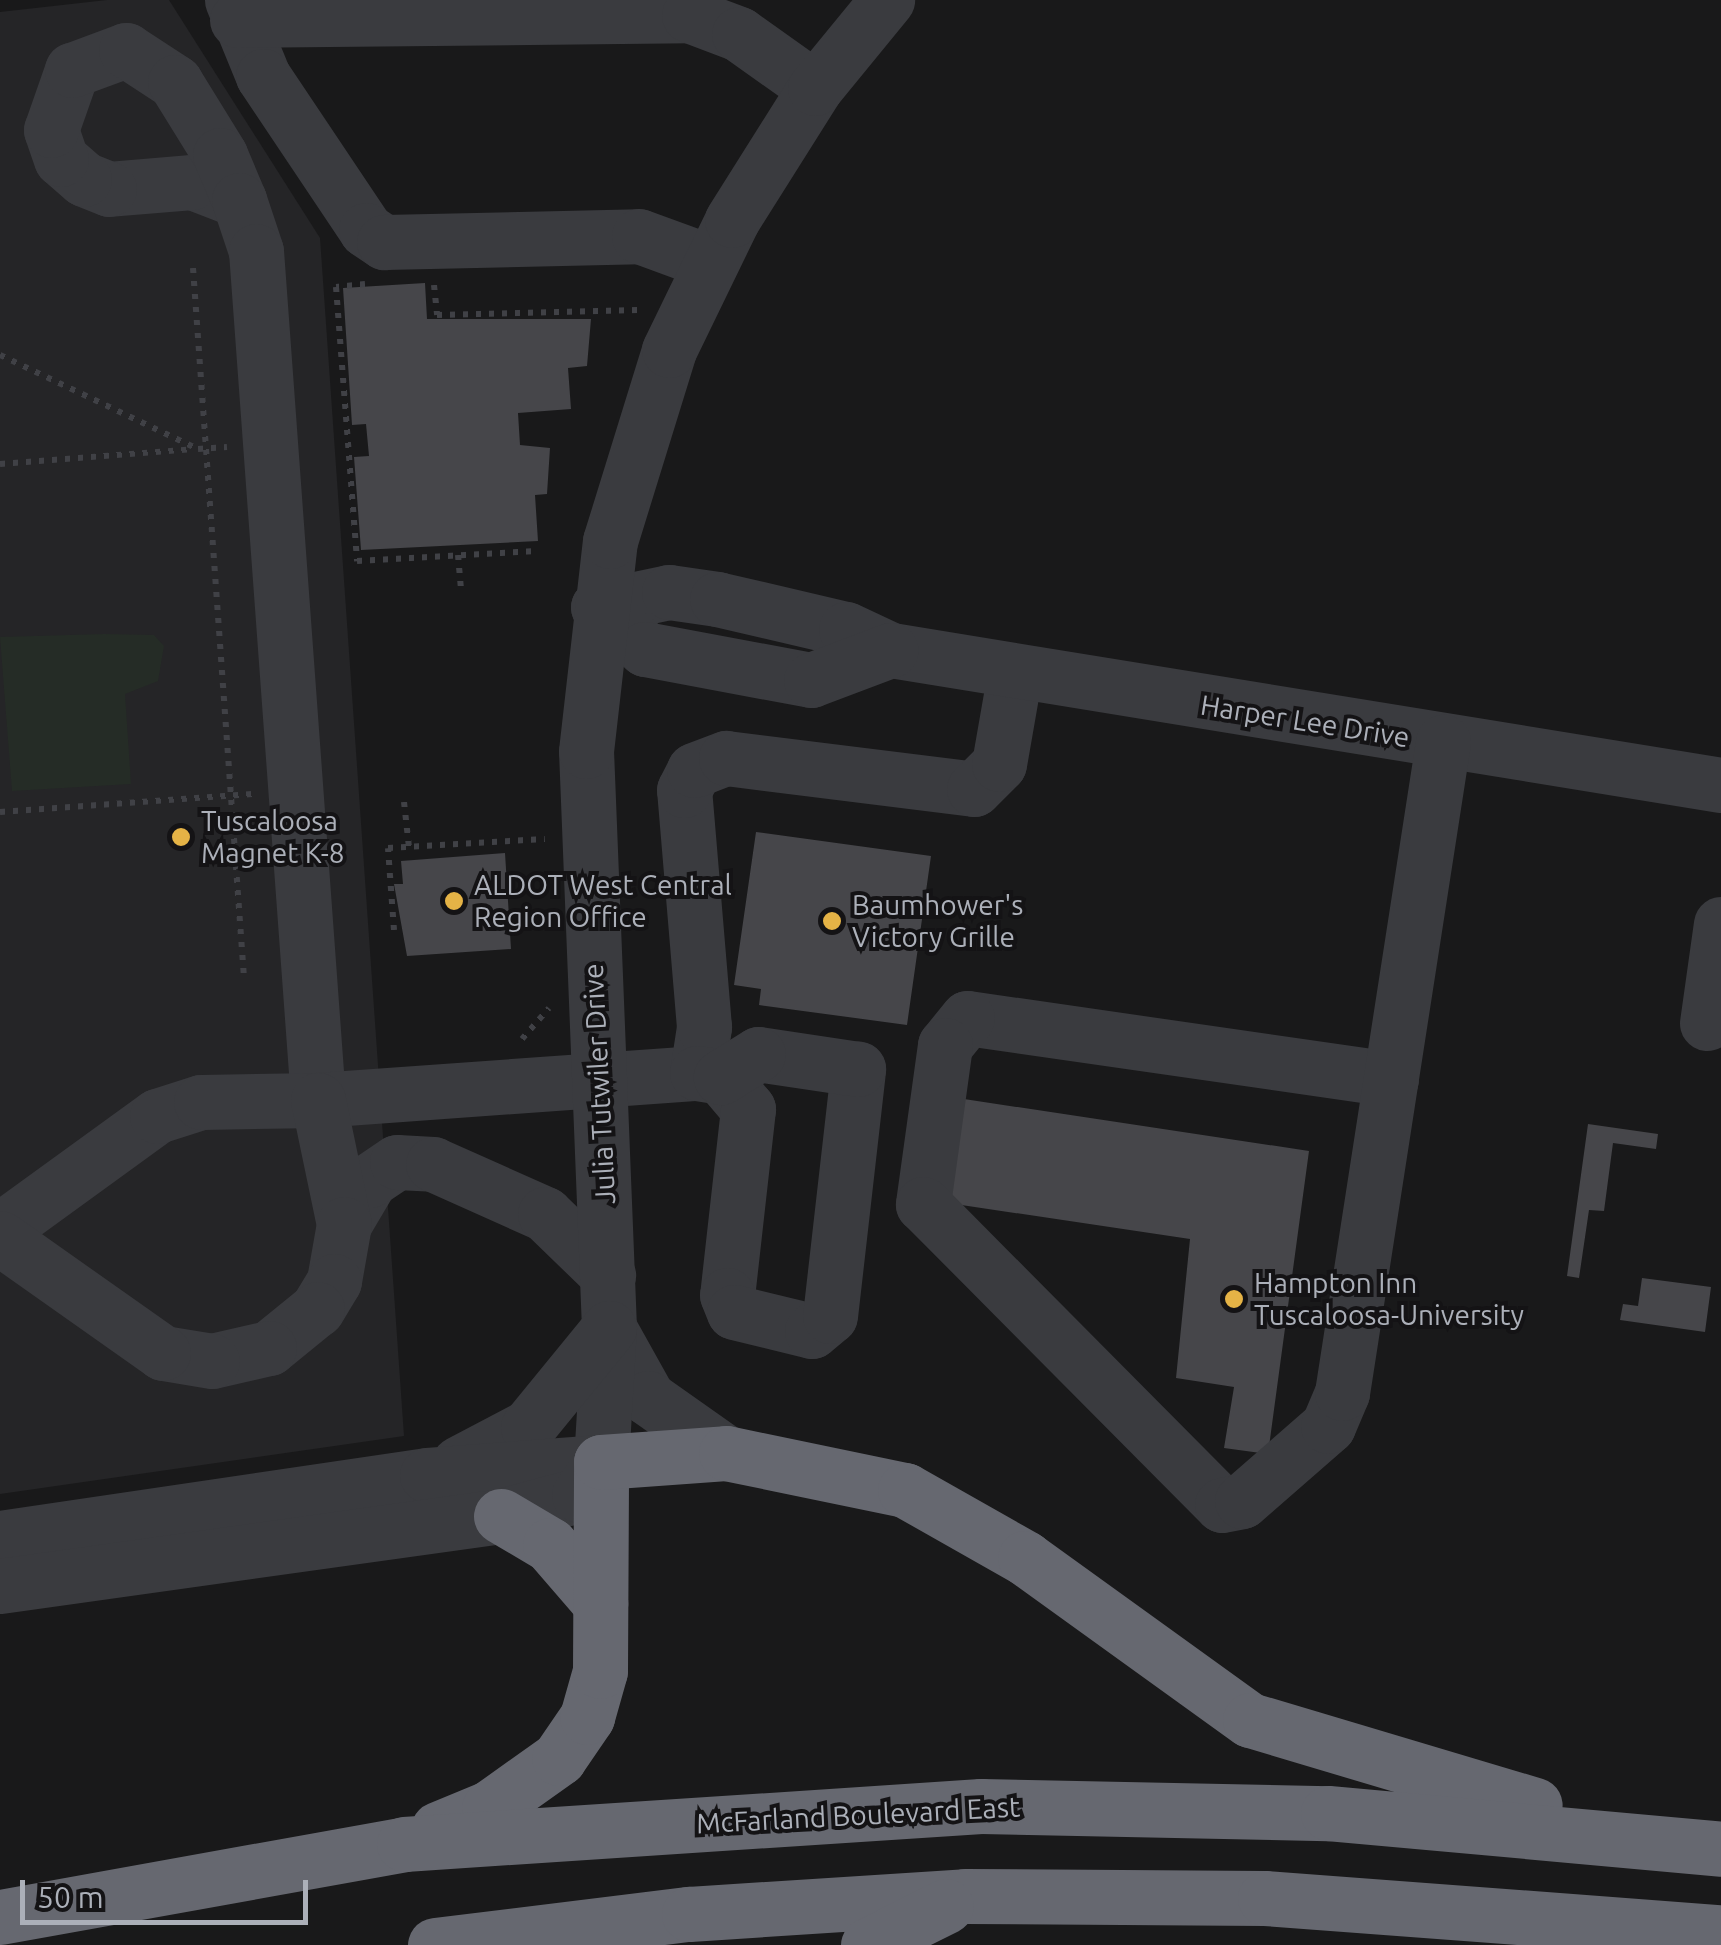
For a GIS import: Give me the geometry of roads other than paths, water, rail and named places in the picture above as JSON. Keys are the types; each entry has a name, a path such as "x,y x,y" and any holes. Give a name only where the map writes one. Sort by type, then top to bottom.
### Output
{"highway":[{"path":"404,1844 490,1808 560,1758 596,1686 601,1462 726,1452 905,1490 1025,1558 1250,1720 1634,1834"},
{"path":"501,1516 550,1545 600,1604"},
{"name":"McFarland Boulevard East","path":"0,1916 404,1844 980,1806 1328,1813 1634,1834 1721,1849"},
{"path":"868,1945 965,1896"},
{"path":"435,1945 689,1914 965,1896 1303,1900 1721,1932"}],"street":[{"name":"Julia Tutwiler Drive","path":"601,1462 608,1275 586,752 598,606 646,413 710,262 815,88 886,0"},
{"path":"710,262 638,236 384,242 366,230 310,149 235,10 689,16 738,34 815,88"},
{"path":"238,200 256,251 318,1100 357,1202"},
{"name":"Harper Lee Drive","path":"598,606 669,592 716,599 846,629 891,650 1721,785"},
{"path":"0,1230 156,1116 201,1102 428,1098 600,1075 709,1075 758,1054 858,1069 830,1316 812,1332 755,1324 727,1295 748,1109 709,1075 684,790 694,770 726,758 974,789 1000,764 1015,672"},
{"path":"1391,1079 967,1018 945,1044 923,1204 1232,1505 1328,1426 1342,1393 1391,1079 1443,742"},
{"path":"1707,1023 1721,924"},
{"path":"0,1238 163,1353 212,1360 269,1348 317,1309 334,1282 357,1202 428,1098"},
{"path":"357,1202 396,1162 433,1164 508,1192 608,1275"},
{"path":"427,1475 528,1428 609,1328 648,1398 726,1452"},
{"path":"0,1538 427,1475 601,1462"},
{"path":"0,1586 501,1516 579,1495 601,1462"}],"place":[{"name":"Tuscaloosa Magnet K-8","path":"181,837"},
{"name":"ALDOT West Central Region Office","path":"454,901"},
{"name":"Baumhower's Victory Grille","path":"832,921"},
{"name":"Hampton Inn Tuscaloosa-University","path":"1234,1299"}]}
